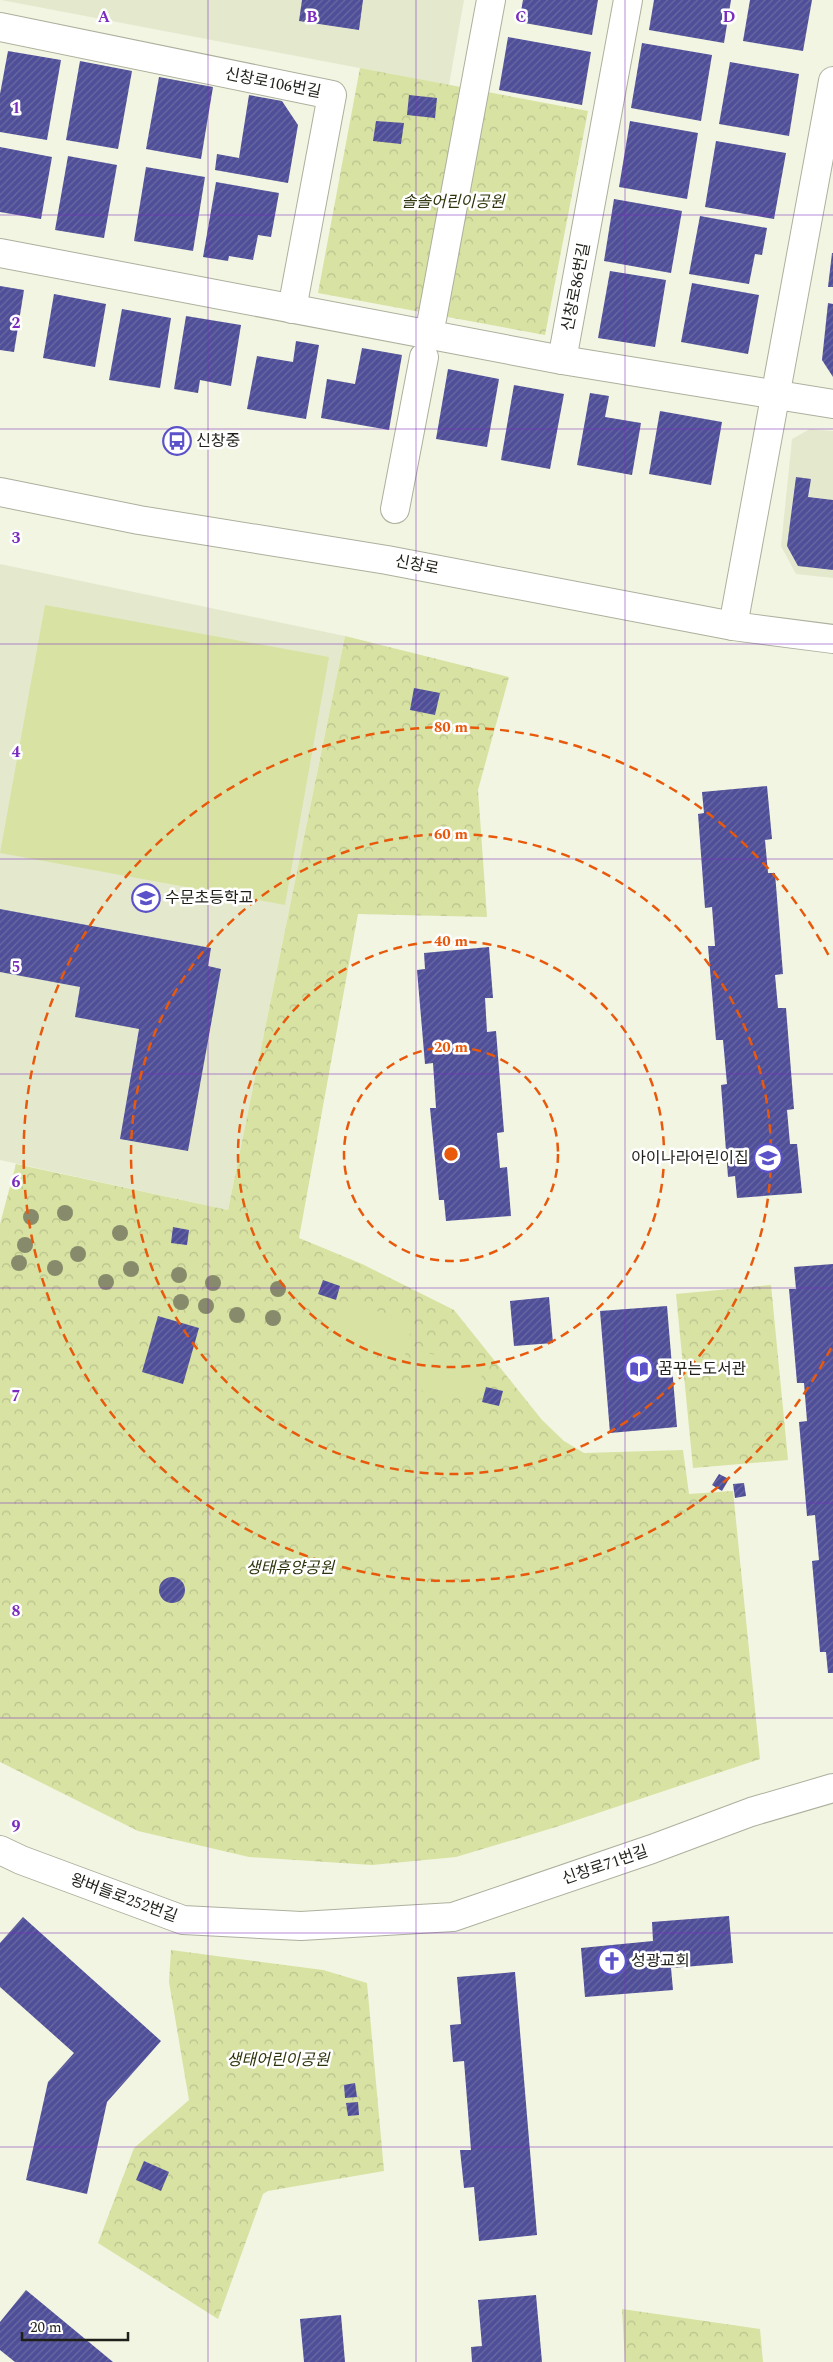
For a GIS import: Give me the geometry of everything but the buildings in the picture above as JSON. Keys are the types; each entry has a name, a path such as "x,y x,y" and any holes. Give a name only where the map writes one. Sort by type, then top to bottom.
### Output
{"street":[{"path":"432,318 490,0"},
{"name":"신창로86번길","path":"562,360 628,0"},
{"name":"신창로106번길","path":"0,28 332,95 292,309"},
{"path":"733,626 777,395 824,183 833,81"},
{"path":"0,253 562,360 833,404"},
{"path":"395,509 424,357"},
{"name":"신창로","path":"0,492 147,521 387,560 733,626 833,639"},
{"name":"신창로71번길","path":"374,1922 453,1917 652,1849 751,1812 833,1788"},
{"name":"왕버들로252번길","path":"0,1850 21,1860 183,1920 301,1926 374,1922"}],"shaded area":[{"path":"1,0 464,0 449,85"},
{"path":"810,429 833,431 833,578 796,574 781,546 792,439"},
{"name":"수문초등학교","path":"0,564 345,636 228,1210 0,1160"}],"green space":[{"name":"솔솔어린이공원","path":"360,68 588,111 545,335 318,293"},
{"path":"45,605 329,657 285,905 0,853"},
{"name":"생태휴양공원","path":"345,636 509,677 478,790 487,917 358,914 299,1238 362,1264 454,1310 542,1420 564,1441 584,1453 683,1450 689,1494 733,1491 760,1759 556,1827 456,1857 372,1865 249,1857 138,1831 0,1762 0,1224 16,1164 228,1210"},
{"path":"771,1285 788,1460 693,1468 676,1294"},
{"path":"339,1302 413,1320 404,1360 329,1342"},
{"path":"417,1351 484,1365 476,1402 410,1388"},
{"name":"생태어린이공원","path":"171,1950 323,1970 367,1983 384,2171 268,2191 263,2194 218,2319 98,2243 134,2148 189,2100 169,1982"},
{"path":"622,2309 760,2329 763,2362 625,2362"}],"place":[{"name":"신창중","path":"177,441"},
{"name":"수문초등학교","path":"146,898"},
{"name":"아이나라어린이집","path":"768,1158"},
{"name":"꿈꾸는도서관","path":"639,1369"},
{"name":"성광교회","path":"612,1961"}]}
